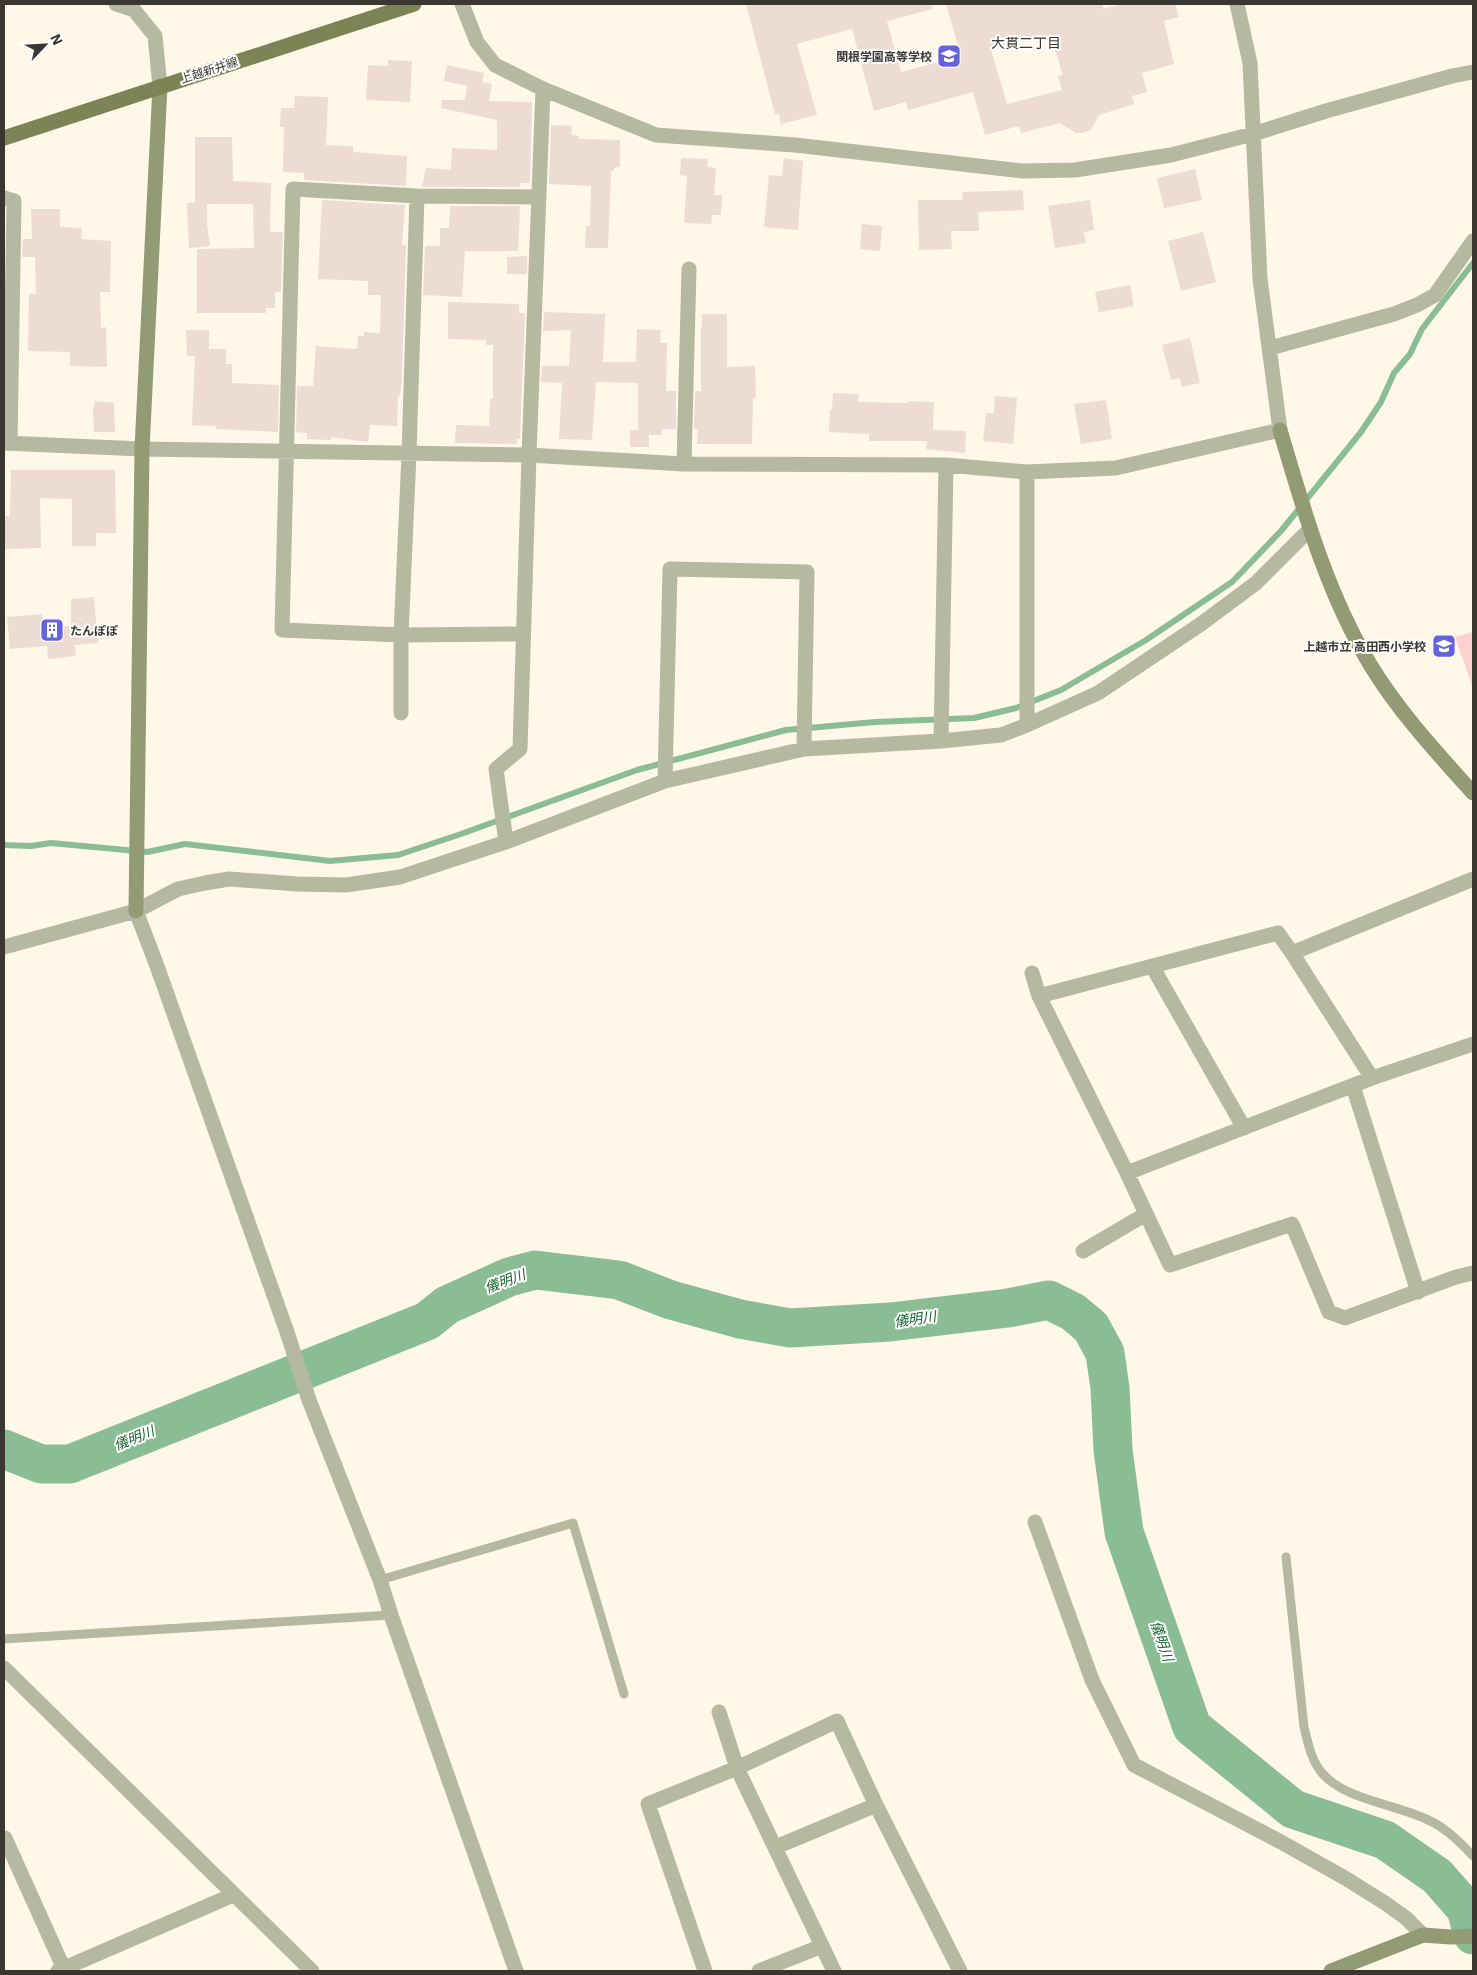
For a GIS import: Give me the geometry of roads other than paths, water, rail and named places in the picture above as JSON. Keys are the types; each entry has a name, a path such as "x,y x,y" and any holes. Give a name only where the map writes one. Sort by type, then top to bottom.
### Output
{"main road":[{"name":"上越新井線","path":"4,138 414,4"}],"street":[{"path":"116,4 134,10 155,36 160,86 142,449 136,911 164,984 309,1400 380,1580 390,1615 516,1971"},
{"path":"462,4 477,42 495,65 544,90 656,135 795,145 1023,171 1075,170 1171,155 1253,134 1452,76 1473,72"},
{"path":"1237,4 1250,63 1260,279 1280,430 1310,529 1345,618 1372,668 1402,710 1473,793"},
{"path":"506,842 496,769 520,749 538,197 544,90"},
{"path":"523,634 401,635 282,630 288,450 293,189 417,196 538,197"},
{"path":"401,712 401,635 417,196"},
{"path":"4,198 14,202 7,443 142,449 529,455 684,464 946,465 1027,472 1116,468 1280,430"},
{"path":"1270,348 1394,314 1417,305 1435,295 1473,241"},
{"path":"684,464 690,269"},
{"path":"941,740 946,465"},
{"path":"1027,472 1027,726"},
{"path":"4,947 136,911 178,889 205,882 230,879 297,884 346,885 400,877 506,842 665,781 804,749 1001,735 1027,726 1098,694 1201,624 1256,583 1310,529"},
{"path":"665,781 670,570 807,572 804,749"},
{"path":"1292,953 1473,879"},
{"path":"1039,996 1278,933 1372,1078"},
{"path":"1152,966 1244,1128"},
{"path":"1032,973 1039,996 1170,1264 1292,1224 1328,1312 1345,1318 1456,1277 1473,1273"},
{"path":"1127,1173 1372,1078 1473,1044"},
{"path":"1353,1086 1418,1292"},
{"path":"1083,1251 1146,1214"},
{"path":"1035,1522 1092,1680 1134,1765 1281,1842 1345,1878 1386,1903 1406,1918 1423,1935"},
{"path":"4,1668 312,1971"},
{"path":"719,1712 737,1768 834,1971"},
{"path":"705,1971 648,1804 737,1768 837,1721 876,1805 960,1971"},
{"path":"776,1847 876,1805"},
{"path":"4,1839 61,1970 91,1965 233,1895"},
{"path":"1331,1971 1423,1935 1473,1936"},
{"path":"759,1971 822,1946"}],"lane":[{"path":"380,1580 573,1523 624,1694"},
{"path":"1286,1556 1304,1727 1311,1753 1322,1773 1352,1793 1411,1812 1433,1822 1445,1829 1473,1856"},
{"path":"4,1639 390,1615"}],"waterway":[{"path":"4,845 31,846 51,843 147,852 185,844 330,861 398,855 637,770 786,730 875,722 974,718 1016,708 1061,690 1146,640 1232,582 1281,531 1361,432 1381,402 1394,373 1410,354 1422,329 1473,263"},
{"name":"儀明川","path":"4,1449 41,1464 70,1464 427,1321 447,1305 509,1277 535,1270 619,1280 671,1300 740,1319 790,1328 890,1322 1008,1308 1049,1300 1073,1312 1091,1327 1105,1353 1110,1388 1113,1450 1124,1532 1192,1727 1293,1809 1385,1840 1437,1876 1466,1909 1473,1935"}],"place":[{"name":"関根学園高等学校","path":"949,56"},
{"name":"たんぽぽ","path":"52,630"},
{"name":"上越市立 高田西小学校","path":"1444,646"}],"district":[{"name":"大貫二丁目","path":"1026,43"}]}
